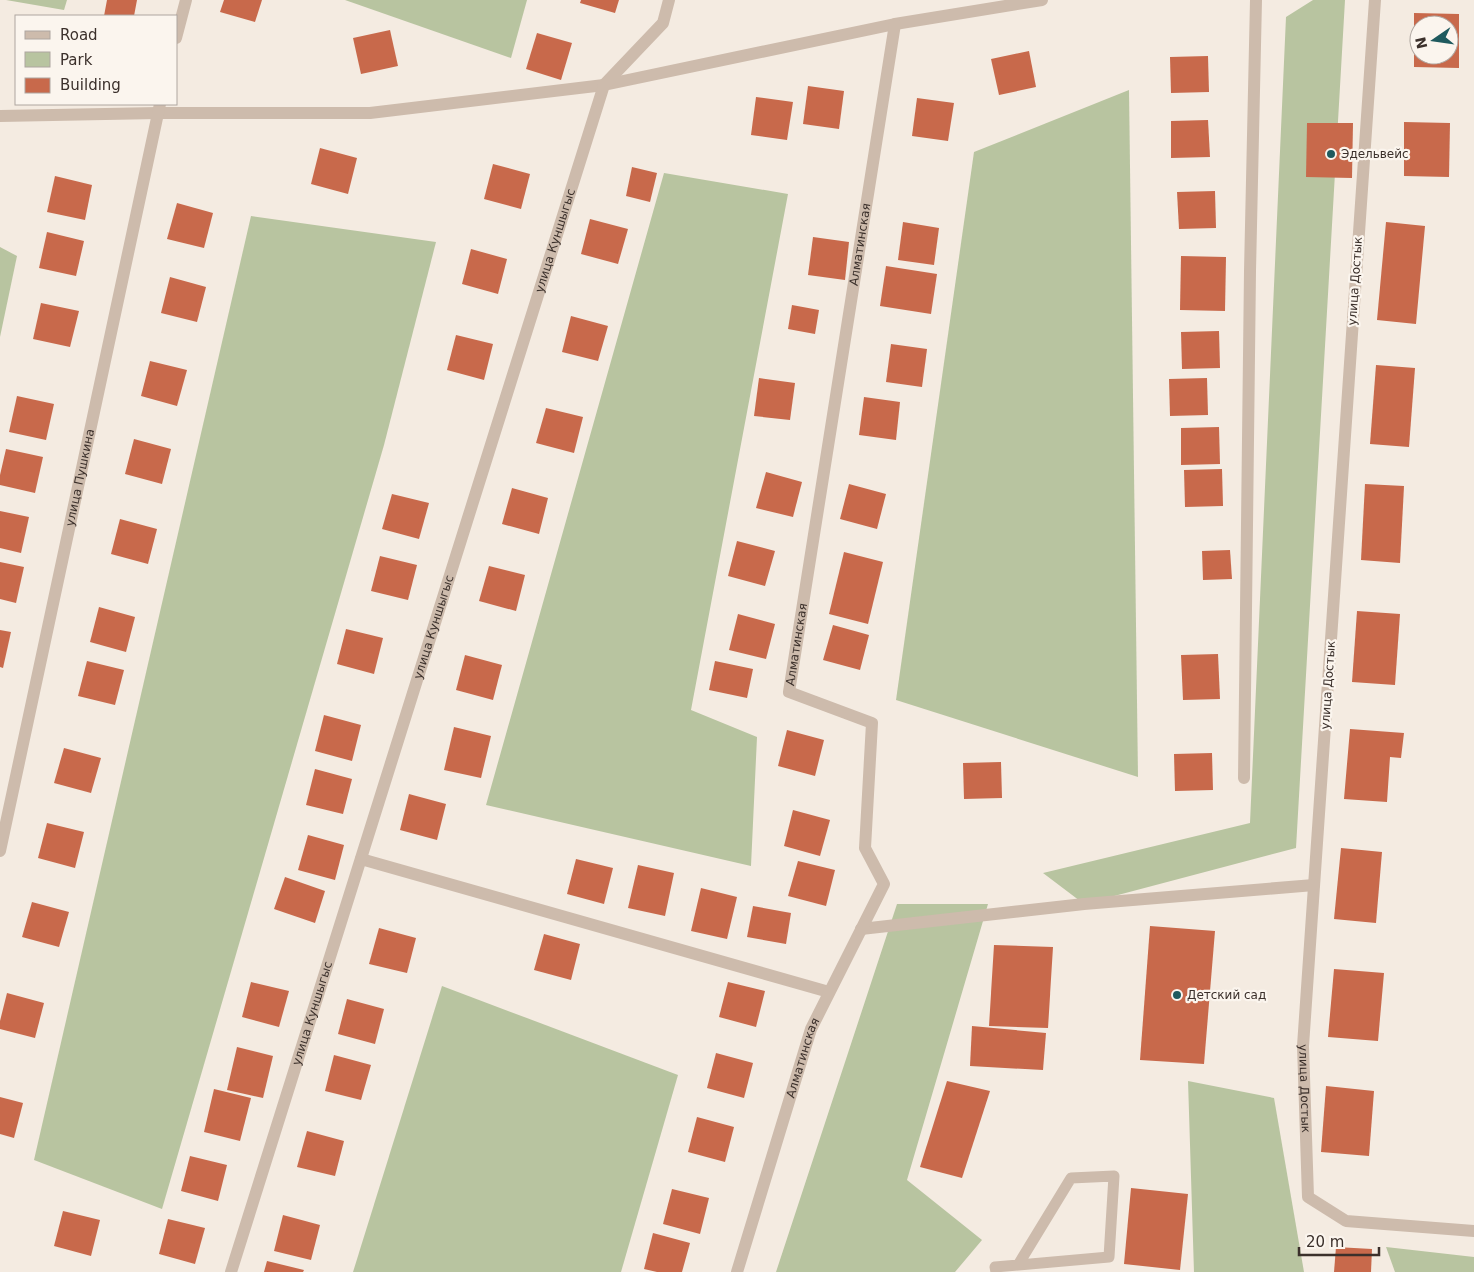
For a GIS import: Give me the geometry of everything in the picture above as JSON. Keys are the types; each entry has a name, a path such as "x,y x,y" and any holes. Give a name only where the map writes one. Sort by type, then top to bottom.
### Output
{"street":[{"path":"178,30 186,0"},
{"name":"улица Куншыгыс","path":"231,1272 604,84 663,23 669,0"},
{"path":"0,116 159,108 370,113 604,84 895,24 1042,0"},
{"path":"1244,778 1250,291 1256,0"},
{"name":"улица Достык","path":"1375,0 1303,1046 1308,1197 1346,1221 1474,1232"},
{"name":"Алматинская","path":"737,1272 810,1029 884,884 865,848 872,723 788,692 895,24"},
{"name":"улица Пушкина","path":"0,851 159,108"},
{"path":"361,859 829,992"},
{"path":"861,929 1084,904 1314,885"}],"lane":[{"path":"996,1272 995,1267 1018,1265 1109,1257 1114,1176 1070,1178 1018,1265"}],"green space":[{"path":"6,0 67,0 64,10"},
{"path":"345,0 527,0 511,58"},
{"path":"1313,0 1345,0 1296,848 1084,904 1043,873 1250,823 1286,17"},
{"path":"1129,90 1138,777 896,700 974,152"},
{"path":"664,173 788,194 691,710 757,737 751,866 486,805"},
{"path":"251,216 436,242 384,445 162,1209 34,1160"},
{"path":"0,247 17,256 0,337"},
{"path":"897,904 988,904 907,1180 982,1240 955,1272 776,1272"},
{"path":"442,986 678,1075 621,1272 353,1272"},
{"path":"1188,1081 1274,1098 1304,1272 1194,1272"},
{"path":"1386,1247 1474,1257 1474,1272 1395,1272"}],"building":[{"path":"107,0 137,0 134,15 104,15"},
{"path":"224,0 262,0 255,22 220,12"},
{"path":"581,0 619,0 615,13 580,3"},
{"path":"1414,13 1459,14 1414,15"},
{"path":"390,30 398,66 361,74 353,38"},
{"path":"537,33 572,43 561,80 526,69"},
{"path":"1029,51 1036,87 999,95 991,59"},
{"path":"1208,56 1209,92 1171,93 1170,57"},
{"path":"1414,65 1459,65 1459,68 1414,67"},
{"path":"808,86 844,91 839,129 803,124"},
{"path":"756,97 793,102 787,140 751,135"},
{"path":"917,98 954,103 948,141 912,136"},
{"path":"1208,120 1210,157 1171,158 1171,121"},
{"path":"1404,122 1450,123 1449,177 1404,176"},
{"path":"1307,123 1353,123 1352,178 1306,177"},
{"path":"320,148 357,158 348,194 311,184"},
{"path":"493,164 530,174 521,209 484,199"},
{"path":"632,167 657,173 650,202 626,196"},
{"path":"55,176 92,185 85,220 47,212"},
{"path":"1215,191 1216,228 1179,229 1177,192"},
{"path":"177,203 213,213 204,248 167,239"},
{"path":"590,219 628,229 618,264 581,254"},
{"path":"903,222 939,228 934,265 898,260"},
{"path":"1386,222 1425,226 1416,324 1377,320"},
{"path":"47,232 84,241 76,276 39,268"},
{"path":"813,237 849,242 845,280 808,275"},
{"path":"471,249 507,259 498,294 462,284"},
{"path":"1181,256 1226,257 1225,311 1180,310"},
{"path":"886,266 937,274 931,314 880,306"},
{"path":"170,277 206,287 197,322 161,313"},
{"path":"41,303 79,311 70,347 33,339"},
{"path":"792,305 819,310 815,334 788,329"},
{"path":"571,316 608,326 598,361 562,352"},
{"path":"1219,331 1220,368 1182,369 1181,332"},
{"path":"456,335 493,344 484,380 447,370"},
{"path":"891,344 927,349 922,387 886,382"},
{"path":"150,361 187,370 177,406 141,396"},
{"path":"1376,365 1415,368 1409,447 1370,444"},
{"path":"759,378 795,383 790,420 754,416"},
{"path":"1207,378 1208,415 1170,416 1169,379"},
{"path":"17,396 54,404 46,440 9,432"},
{"path":"864,397 900,402 896,440 859,435"},
{"path":"546,408 583,417 574,453 536,443"},
{"path":"1219,427 1220,464 1181,465 1181,428"},
{"path":"134,439 171,449 162,484 125,474"},
{"path":"6,449 43,457 35,493 0,485 0,475"},
{"path":"1222,469 1223,506 1185,507 1184,470"},
{"path":"766,472 802,482 793,517 756,508"},
{"path":"849,484 886,494 877,529 840,519"},
{"path":"1365,484 1404,486 1400,563 1361,560"},
{"path":"512,488 548,498 539,534 502,524"},
{"path":"392,494 429,503 419,539 382,529"},
{"path":"0,511 29,517 21,553 0,548"},
{"path":"120,519 157,529 148,564 111,554"},
{"path":"737,541 775,551 765,586 728,576"},
{"path":"1230,550 1232,579 1203,580 1202,551"},
{"path":"844,552 883,562 868,624 829,614"},
{"path":"380,556 417,565 408,600 371,591"},
{"path":"0,562 24,567 16,603 0,599"},
{"path":"489,566 525,575 516,611 479,601"},
{"path":"99,607 135,617 126,652 90,642"},
{"path":"1357,611 1400,614 1395,685 1352,682"},
{"path":"738,614 775,624 766,659 729,650"},
{"path":"833,625 869,635 860,670 823,660"},
{"path":"346,629 383,638 374,674 337,664"},
{"path":"0,630 11,632 3,668 0,667"},
{"path":"1218,654 1220,699 1183,700 1181,655"},
{"path":"465,655 502,665 493,700 456,690"},
{"path":"87,661 124,670 115,705 78,696"},
{"path":"715,661 753,669 747,698 709,690"},
{"path":"324,715 361,725 352,761 315,751"},
{"path":"454,727 491,736 481,778 444,770"},
{"path":"1350,729 1404,733 1401,758 1390,757 1387,802 1344,799"},
{"path":"787,730 824,740 815,776 778,766"},
{"path":"64,748 101,758 91,793 54,783"},
{"path":"1212,753 1213,790 1175,791 1174,754"},
{"path":"1001,762 1002,798 964,799 963,763"},
{"path":"315,769 352,779 343,814 306,805"},
{"path":"409,794 446,804 437,840 400,830"},
{"path":"793,810 830,820 820,856 784,846"},
{"path":"47,823 84,832 75,868 38,858"},
{"path":"308,835 344,845 335,880 298,870"},
{"path":"1341,848 1382,852 1376,923 1334,919"},
{"path":"576,859 613,868 604,904 567,894"},
{"path":"798,861 835,870 826,906 788,896"},
{"path":"638,865 674,873 665,916 628,908"},
{"path":"285,877 325,891 315,923 274,909"},
{"path":"701,888 737,897 727,939 691,931"},
{"path":"32,902 69,912 59,947 22,937"},
{"path":"753,906 791,913 786,944 747,937"},
{"name":"Детский сад","path":"1150,926 1215,931 1204,1064 1140,1060"},
{"path":"379,928 416,938 407,973 369,964"},
{"path":"544,934 580,944 571,980 534,970"},
{"path":"994,945 1053,947 1048,1028 989,1026"},
{"path":"1334,969 1384,973 1378,1041 1328,1037"},
{"path":"251,982 289,991 279,1027 242,1017"},
{"path":"728,982 765,991 756,1027 719,1017"},
{"path":"7,993 44,1003 35,1038 0,1029 0,1021"},
{"path":"347,999 384,1009 375,1044 338,1034"},
{"path":"972,1026 1046,1033 1043,1070 970,1066"},
{"path":"237,1047 273,1056 263,1098 227,1090"},
{"path":"716,1053 753,1063 744,1098 707,1088"},
{"path":"334,1055 371,1065 361,1100 325,1091"},
{"path":"947,1081 990,1091 962,1178 920,1167"},
{"path":"1326,1086 1374,1091 1369,1156 1321,1152"},
{"path":"214,1089 251,1098 240,1141 204,1132"},
{"path":"0,1097 23,1103 14,1138 0,1134"},
{"path":"697,1117 734,1127 725,1162 688,1152"},
{"path":"307,1131 344,1141 335,1176 297,1167"},
{"path":"190,1156 227,1165 218,1201 181,1191"},
{"path":"1131,1188 1188,1194 1180,1270 1124,1264"},
{"path":"672,1189 709,1198 700,1234 663,1224"},
{"path":"63,1211 100,1220 91,1256 54,1246"},
{"path":"283,1215 320,1225 311,1260 274,1251"},
{"path":"168,1219 205,1228 195,1264 159,1254"},
{"path":"653,1233 690,1243 682,1272 657,1272 644,1269"},
{"path":"1336,1247 1372,1249 1371,1272 1334,1272"},
{"path":"267,1261 304,1270 303,1272 264,1272"}],"place":[{"name":"Эдельвейс","path":"1331,154"},
{"name":"Детский сад","path":"1177,995"}]}
